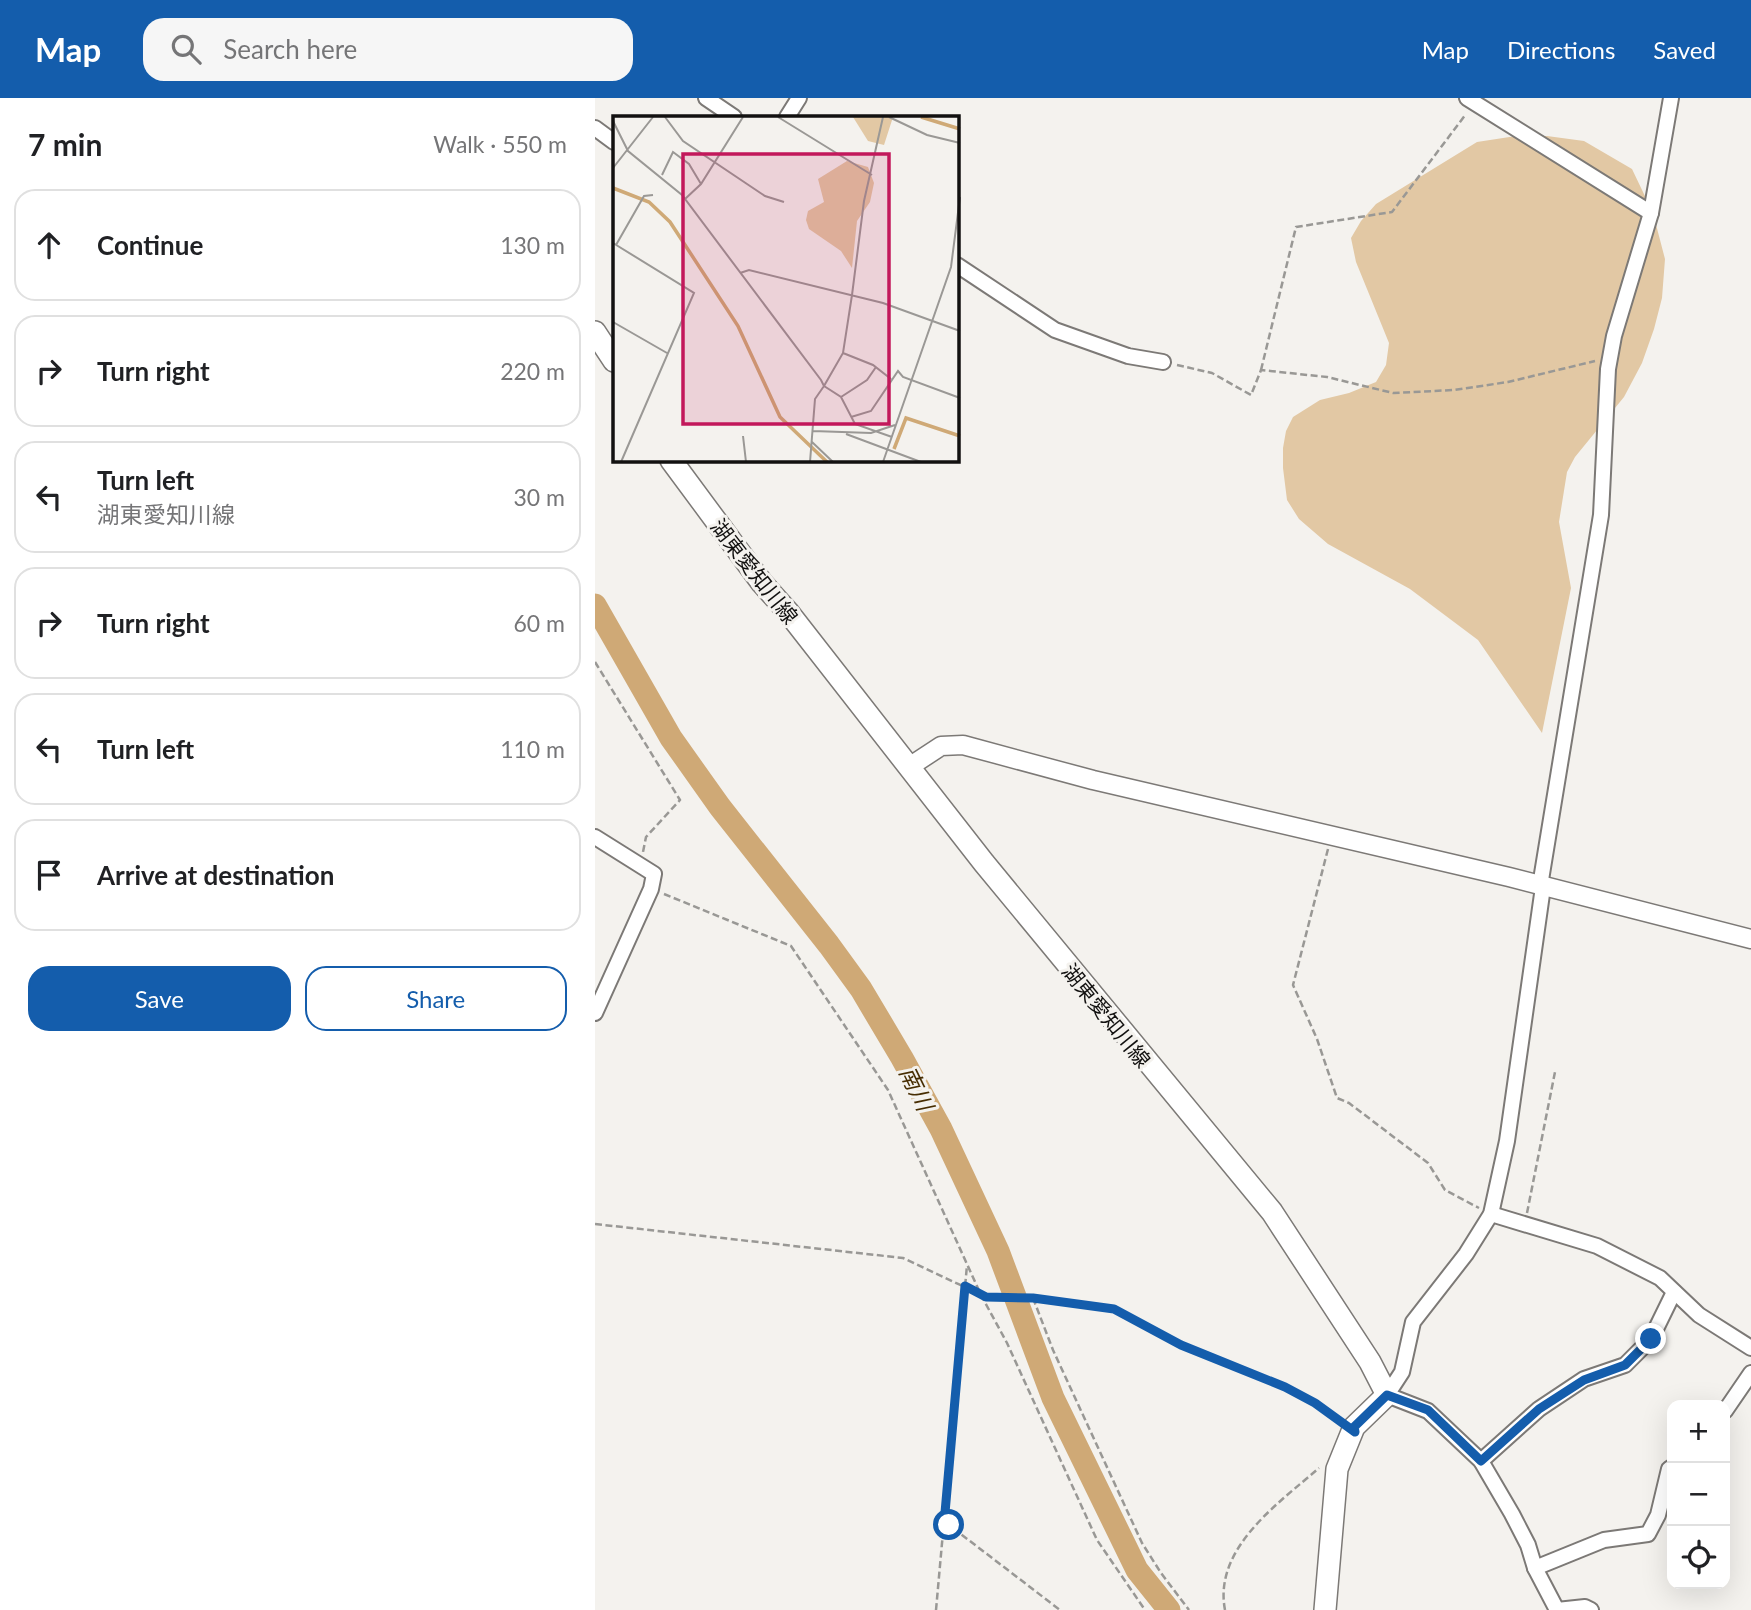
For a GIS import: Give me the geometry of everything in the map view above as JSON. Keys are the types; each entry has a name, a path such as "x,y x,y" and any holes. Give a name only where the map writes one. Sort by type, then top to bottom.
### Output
{"main road":[{"name":"湖東愛知川線","path":"672,462 762,583 788,612 908,767 1132,1045 1272,1213 1370,1362 1387,1395"},
{"path":"1325,1610 1337,1469 1354,1427 1387,1395"}],"street":[{"path":"706,98 733,116"},
{"path":"788,116 799,98"},
{"path":"1591,1610 1585,1607 1557,1610 1535,1568 1528,1545 1481,1461 1428,1410 1387,1395 1402,1372 1413,1322 1466,1254 1491,1214 1507,1141 1541,887 1601,515 1609,358 1651,213 1671,98"},
{"path":"1471,100 1651,213"},
{"path":"595,128 613,141"},
{"path":"959,266 1055,330 1128,356 1163,362"},
{"path":"908,767 941,746 963,745 1093,780 1751,939"},
{"path":"595,837 654,874 651,889 595,1013"},
{"path":"1491,1214 1597,1246 1660,1278 1699,1315 1751,1348"},
{"path":"1481,1461 1539,1409 1584,1380 1625,1365 1651,1339 1674,1292"},
{"path":"1730,1404 1751,1373"},
{"path":"1535,1568 1604,1541 1648,1534 1658,1515 1667,1477"}],"path":[{"path":"1163,362 1212,373 1251,396 1261,370 1296,226 1392,212 1471,100"},
{"path":"1261,370 1327,377 1393,393 1454,390 1508,382 1609,358"},
{"path":"595,662 680,800 646,837 641,865"},
{"path":"1331,836 1293,985 1317,1040 1337,1098 1349,1103 1428,1163 1445,1190 1491,1214"},
{"path":"651,889 791,946 888,1090 1097,1540 1145,1610"},
{"path":"1525,1224 1555,1072"},
{"path":"595,1224 903,1258 984,1296 1033,1298 1114,1309 1181,1345 1285,1387 1315,1403 1355,1432 1354,1427"},
{"path":"936,1610 967,1264"},
{"path":"1033,1298 1053,1350 1142,1543 1189,1610"},
{"path":"1225,1610 1223,1600 1226,1577 1239,1545 1265,1516 1319,1469"},
{"path":"944,1524 949,1525 1060,1610"}],"shaded area":[{"path":"1516,136 1547,136 1584,141 1632,169 1653,213 1665,259 1662,298 1642,363 1624,397 1575,457 1567,472 1559,522 1571,588 1542,733 1478,640 1410,589 1328,544 1299,519 1287,500 1283,468 1286,431 1293,417 1320,400 1349,393 1376,382 1386,365 1389,343 1356,262 1351,238 1361,221 1376,204 1477,142"}],"waterway":[{"name":"南川","path":"595,605 671,738 720,807 861,989 902,1058 941,1129 998,1251 1053,1398 1137,1570 1169,1610"}],"route":[{"path":"949,1525 944,1524 965,1286 986,1297 1033,1298 1114,1309 1181,1345 1285,1387 1315,1403 1355,1432 1354,1427 1387,1395 1428,1410 1481,1461 1539,1409 1584,1380 1625,1365 1651,1339"}]}
